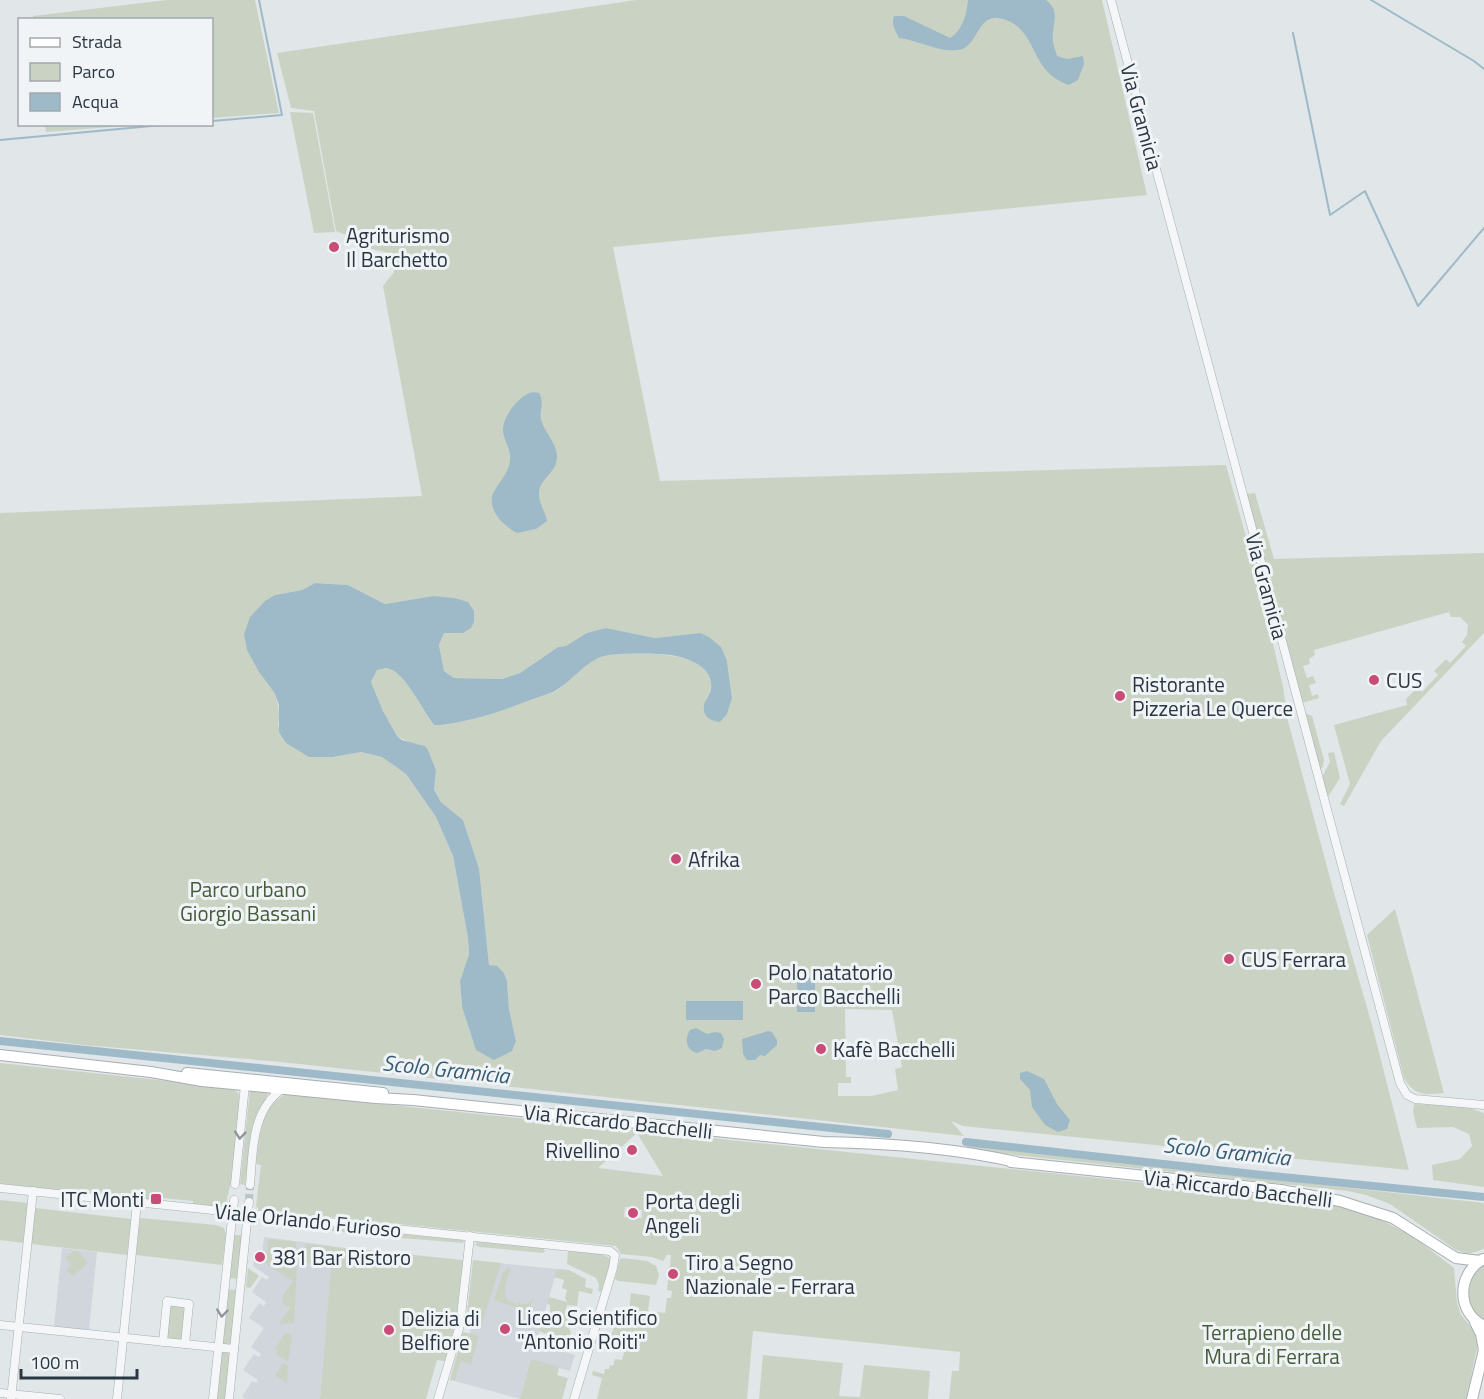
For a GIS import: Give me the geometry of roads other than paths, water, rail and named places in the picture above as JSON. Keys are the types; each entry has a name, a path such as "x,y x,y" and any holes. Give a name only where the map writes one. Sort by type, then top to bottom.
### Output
{"main road":[{"name":"Via Riccardo Bacchelli","path":"0,1055 151,1072 202,1081 246,1081 275,1086 376,1091 412,1100 824,1142 865,1142 922,1152 984,1155 1016,1162 1281,1190 1340,1201 1393,1218 1449,1254 1464,1260 1482,1259"},
{"name":"Via Riccardo Bacchelli","path":"1449,1254 1464,1282"},
{"path":"1472,1399 1484,1350 1479,1323 1463,1301 1464,1282 1468,1273 1482,1259"}],"street":[{"name":"Via Gramicia","path":"1111,0 1400,1083 1407,1095 1415,1099 1484,1105"},
{"path":"236,1185 246,1081"},
{"path":"250,1185 256,1130 275,1086"},
{"name":"Viale Orlando Furioso","path":"0,1188 604,1250 615,1255 613,1268 574,1399"},
{"path":"11,1397 33,1191"},
{"path":"213,1399 234,1200"},
{"path":"229,1399 249,1202"},
{"path":"117,1399 137,1203"},
{"path":"438,1399 460,1325 470,1236"},
{"path":"225,1285 241,1286"},
{"path":"163,1342 167,1301 189,1304 185,1344"},
{"path":"0,1325 234,1349"},
{"path":"0,1393 11,1397 60,1399"}],"water":[{"path":"968,0 1046,0 1054,9 1055,14 1053,45 1057,56 1067,59 1083,56 1084,64 1078,80 1069,85 1051,75 1019,27 1003,19 988,20 968,45 955,50 939,49 899,38 895,30 894,16 904,16 950,38 963,22"},
{"path":"533,392 539,393 541,397 541,420 555,448 557,458 554,468 539,489 539,498 547,521 536,529 517,533 500,520 492,502 496,488 510,463 503,431 505,419 522,397"},
{"path":"315,583 348,585 385,604 433,596 468,602 474,611 474,622 471,628 463,633 444,633 439,645 444,671 454,678 502,679 520,673 558,647 566,646 587,633 606,628 655,638 700,633 721,647 727,661 732,698 727,714 720,722 710,719 704,713 704,705 711,689 708,674 692,661 670,655 603,656 587,665 552,692 488,715 441,725 434,725 400,676 386,668 377,670 371,682 383,711 397,736 402,740 425,746 428,750 436,770 434,789 441,802 463,820 479,868 489,965 497,966 504,973 507,981 509,1009 516,1041 512,1051 494,1060 476,1050 462,1007 460,981 469,954 468,938 453,856 436,817 406,774 382,757 361,752 333,757 309,757 286,743 279,732 279,705 274,692 259,672 247,650 244,634 250,617 265,601 275,595 302,590"},
{"path":"797,978 815,978 815,1012 797,1012"},
{"path":"686,1001 743,1001 743,1020 686,1020"},
{"path":"696,1028 707,1034 721,1033 724,1039 722,1048 715,1051 706,1049 697,1053 693,1052 687,1044 687,1037 690,1030"},
{"path":"768,1031 772,1032 777,1045 765,1056 760,1055 755,1060 747,1060 743,1054 742,1039"},
{"path":"1027,1071 1044,1079 1057,1104 1070,1120 1067,1129 1058,1132 1045,1125 1032,1107 1030,1090 1020,1079 1020,1073"}],"waterway":[{"path":"213,121 282,115 259,0"},
{"path":"1371,0 1484,69"},
{"path":"1293,33 1330,215 1365,191 1418,306 1484,228"},
{"path":"0,140 151,126"},
{"name":"Scolo Gramicia","path":"0,1041 888,1134"},
{"name":"Scolo Gramicia","path":"966,1142 1484,1197"}],"tunnel":[{"path":"249,1202 250,1185"}],"place":[{"name":"Agriturismo Il Barchetto","path":"334,247"},
{"name":"CUS","path":"1374,680"},
{"name":"Ristorante Pizzeria Le Querce","path":"1120,696"},
{"name":"Afrika","path":"676,859"},
{"name":"CUS Ferrara","path":"1229,959"},
{"name":"Polo natatorio Parco Bacchelli","path":"756,984"},
{"name":"Kafè Bacchelli","path":"821,1049"},
{"name":"Rivellino","path":"632,1150"},
{"name":"ITC Monti","path":"156,1199"},
{"name":"Porta degli Angeli","path":"633,1213"},
{"name":"381 Bar Ristoro","path":"260,1257"},
{"name":"Tiro a Segno Nazionale - Ferrara","path":"673,1274"},
{"name":"Liceo Scientifico \"Antonio Roiti\"","path":"505,1329"},
{"name":"Delizia di Belfiore","path":"389,1330"}],"park label":[{"name":"Parco urbano Giorgio Bassani","path":"248,901"},
{"name":"Terrapieno delle Mura di Ferrara","path":"1272,1344"}]}
